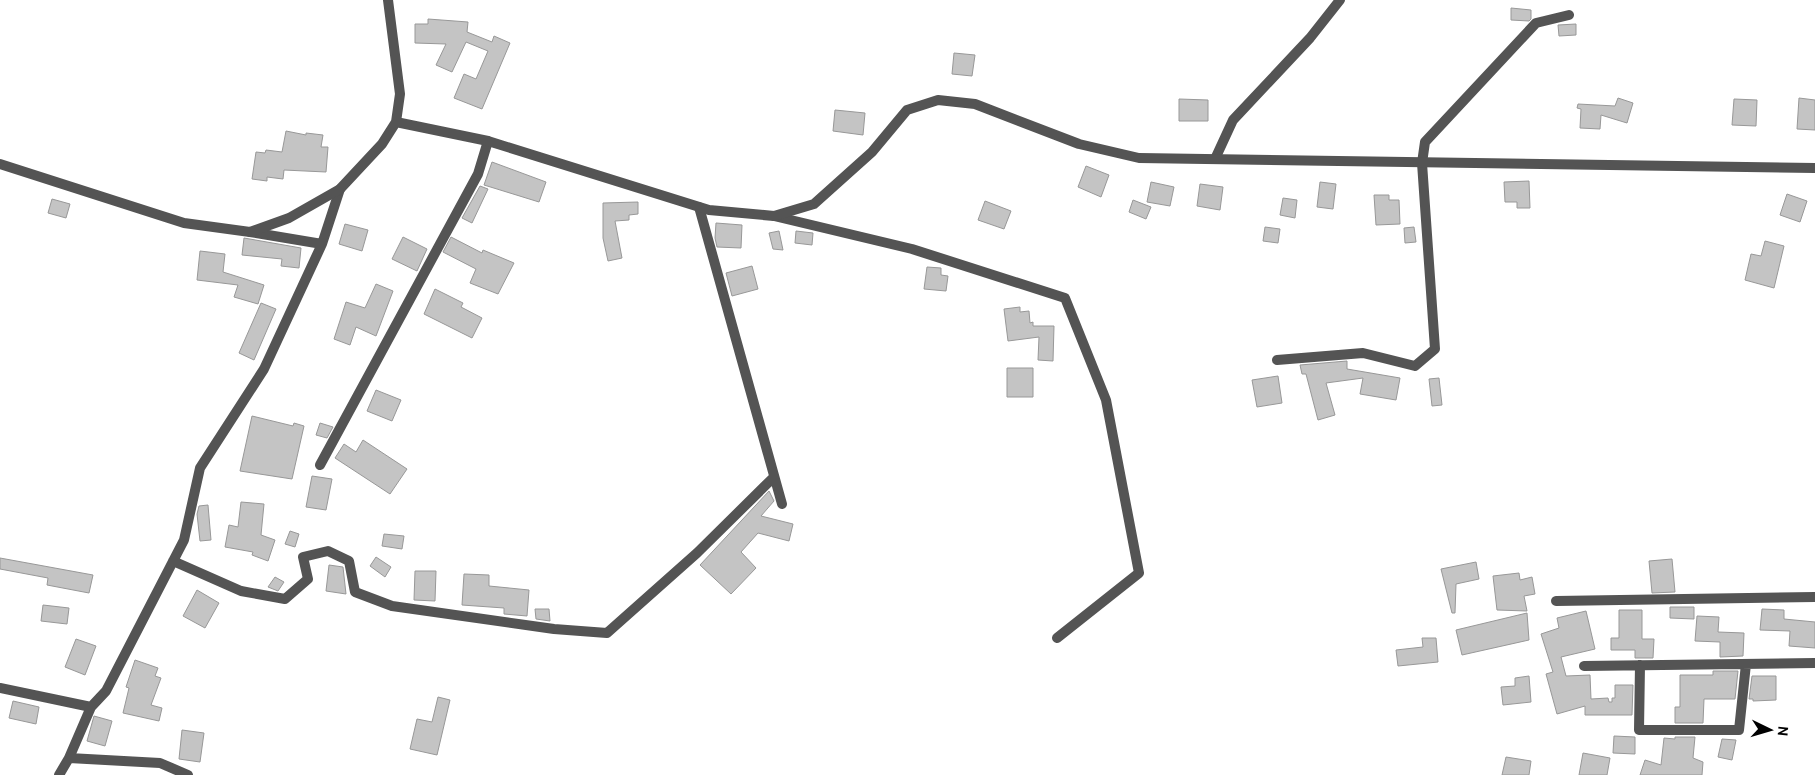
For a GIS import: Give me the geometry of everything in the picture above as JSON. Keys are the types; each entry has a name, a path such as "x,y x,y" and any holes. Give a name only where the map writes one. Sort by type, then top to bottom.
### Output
{"street":[{"path":"250,232 289,218 340,188 382,144 396,122 400,94 388,0"},
{"path":"1215,159 1232,120 1310,38 1340,0"},
{"path":"1278,360 1363,354 1415,366 1435,349 1422,163 1425,142 1536,23 1569,15"},
{"path":"774,216 814,204 872,152 907,110 938,100 975,104 1079,144 1139,158 1815,168"},
{"path":"396,122 488,141 709,210 774,216 912,249 1065,298 1106,400 1139,573 1057,638"},
{"path":"320,465 478,174 488,141"},
{"path":"0,164 184,223 322,244"},
{"path":"59,775 69,758 90,707 106,690 184,540 200,468 264,369 322,244 340,188"},
{"path":"698,207 782,504"},
{"path":"173,561 241,590 285,598 308,580 303,557 328,551 348,561 355,592 392,606 554,629 608,633 697,553 774,477"},
{"path":"1556,601 1815,597"},
{"path":"1584,666 1815,663"},
{"path":"1640,664 1639,730 1739,730 1746,664"},
{"path":"0,688 90,707"},
{"path":"69,758 160,763 188,775"}],"building":[{"path":"1511,8 1531,10 1531,19 1529,21 1511,20"},
{"path":"428,19 468,22 467,32 492,42 494,36 510,43 482,109 454,98 464,74 476,79 488,51 466,42 452,72 436,65 446,44 415,43 415,24 428,24"},
{"path":"1576,24 1576,35 1559,36 1558,25"},
{"path":"954,53 975,55 972,76 952,74"},
{"path":"1618,98 1633,103 1627,123 1601,115 1600,129 1580,128 1581,109 1577,108 1578,104 1615,106"},
{"path":"1799,98 1815,100 1815,130 1797,129"},
{"path":"1179,99 1208,100 1208,121 1179,121"},
{"path":"1734,99 1757,100 1756,126 1732,125"},
{"path":"835,110 865,113 863,135 833,131"},
{"path":"286,131 306,135 306,133 323,135 321,147 328,147 326,172 284,170 283,179 267,177 267,181 252,179 256,152 265,153 266,150 282,152"},
{"path":"492,162 546,182 539,202 484,185"},
{"path":"1086,166 1109,175 1101,197 1078,187"},
{"path":"1529,181 1530,208 1517,208 1517,202 1505,202 1504,182"},
{"path":"1151,182 1174,187 1170,206 1147,202"},
{"path":"1320,182 1336,184 1333,209 1317,207"},
{"path":"1200,184 1223,187 1220,210 1197,206"},
{"path":"480,186 488,189 472,223 462,218"},
{"path":"1787,194 1807,201 1800,222 1780,215"},
{"path":"1374,195 1389,195 1389,200 1399,200 1400,224 1376,225"},
{"path":"1283,198 1297,200 1295,218 1280,215"},
{"path":"52,199 70,204 66,218 48,213"},
{"path":"1133,200 1151,207 1146,219 1129,212"},
{"path":"985,201 1011,211 1004,229 978,220"},
{"path":"638,202 638,214 629,215 629,220 615,221 622,258 608,261 603,238 603,203"},
{"path":"716,223 742,225 741,248 717,247 715,238"},
{"path":"345,224 368,230 362,251 339,244"},
{"path":"1265,227 1280,229 1278,243 1263,241"},
{"path":"1414,227 1416,242 1405,243 1404,228"},
{"path":"779,231 783,250 773,249 769,233"},
{"path":"796,231 813,233 812,245 795,243"},
{"path":"403,237 427,249 417,271 392,259"},
{"path":"451,237 482,253 483,250 514,263 498,294 470,283 476,269 443,252"},
{"path":"244,238 301,248 299,268 281,266 282,259 242,255"},
{"path":"1765,241 1784,246 1774,288 1745,280 1751,254 1761,256"},
{"path":"200,251 225,254 223,272 264,285 258,304 234,297 238,285 197,280"},
{"path":"752,266 758,289 732,296 726,273"},
{"path":"927,267 941,268 941,275 948,276 946,291 924,289"},
{"path":"376,284 393,291 376,336 356,327 350,345 334,339 346,302 365,308"},
{"path":"435,289 463,303 461,307 482,318 472,338 424,314"},
{"path":"261,303 276,309 254,360 239,353"},
{"path":"1020,307 1020,312 1029,311 1030,323 1033,322 1033,326 1054,326 1053,361 1038,360 1039,337 1008,341 1004,309"},
{"path":"1347,361 1347,369 1400,378 1396,400 1360,394 1363,378 1326,383 1335,415 1318,420 1306,374 1302,374 1300,365"},
{"path":"1007,368 1033,368 1033,397 1007,397"},
{"path":"1278,376 1282,403 1257,407 1252,380"},
{"path":"1439,378 1442,405 1432,406 1429,379"},
{"path":"376,390 401,400 392,421 367,411"},
{"path":"252,416 293,426 294,423 304,426 292,479 240,471"},
{"path":"320,423 333,427 327,438 316,435"},
{"path":"363,440 407,469 390,494 335,458 344,444 356,452"},
{"path":"312,476 332,479 326,510 306,507"},
{"path":"769,491 774,501 761,516 793,524 789,541 758,533 741,552 756,568 731,594 700,565"},
{"path":"241,502 264,504 261,535 275,540 268,561 252,555 253,552 225,547 229,525 238,527"},
{"path":"208,505 211,540 200,541 197,514 199,506"},
{"path":"290,531 299,534 295,547 285,544"},
{"path":"384,534 404,536 402,549 382,546"},
{"path":"376,557 391,567 385,577 370,566"},
{"path":"0,558 93,575 89,593 47,585 48,578 0,569"},
{"path":"1672,559 1675,592 1652,593 1649,561"},
{"path":"1476,562 1479,579 1456,584 1455,613 1452,613 1441,569"},
{"path":"329,565 343,567 346,594 326,591"},
{"path":"415,571 436,571 435,601 414,600"},
{"path":"1519,573 1520,580 1532,577 1535,594 1524,596 1527,611 1497,610 1493,576"},
{"path":"464,574 489,575 489,586 529,590 527,616 504,614 504,608 462,605"},
{"path":"275,577 284,582 278,591 268,587"},
{"path":"197,590 219,603 205,628 183,616"},
{"path":"43,605 69,608 67,624 41,621"},
{"path":"1670,607 1694,607 1694,619 1670,618"},
{"path":"535,609 549,609 550,621 536,619"},
{"path":"1762,609 1784,610 1784,619 1815,622 1815,648 1789,646 1790,631 1760,630"},
{"path":"1619,610 1642,610 1642,639 1654,639 1653,658 1635,658 1635,650 1611,650 1611,638 1619,638"},
{"path":"1586,611 1595,649 1561,657 1566,676 1590,675 1591,699 1608,698 1609,702 1612,702 1612,698 1615,698 1615,685 1633,685 1632,715 1585,715 1585,706 1557,714 1546,674 1553,672 1541,634 1559,628 1557,618"},
{"path":"1527,613 1529,640 1462,655 1456,630"},
{"path":"1697,616 1719,617 1718,632 1744,633 1743,656 1720,657 1720,642 1695,641"},
{"path":"1422,638 1436,638 1438,662 1398,666 1396,650 1423,647"},
{"path":"76,639 96,646 85,675 65,667"},
{"path":"135,660 158,668 155,676 161,678 151,705 162,708 159,721 123,713 129,688 126,687"},
{"path":"1713,671 1738,671 1735,699 1704,699 1703,723 1675,723 1675,707 1680,707 1680,675 1713,675"},
{"path":"1529,676 1531,702 1503,705 1501,687 1515,686 1515,678"},
{"path":"1752,676 1776,676 1776,700 1753,701 1753,699 1749,699"},
{"path":"438,697 450,700 437,755 410,749 417,719 432,722"},
{"path":"13,701 39,707 36,724 9,718"},
{"path":"94,716 112,721 105,746 87,741"},
{"path":"182,730 204,733 200,762 179,759"},
{"path":"1614,736 1635,737 1635,754 1613,753"},
{"path":"1675,737 1695,737 1693,758 1703,762 1702,775 1640,775 1645,760 1661,765 1664,738 1675,739"},
{"path":"1722,739 1736,740 1732,760 1718,757"},
{"path":"1583,753 1610,758 1607,775 1579,775"},
{"path":"1506,757 1531,761 1529,775 1502,775"}]}
